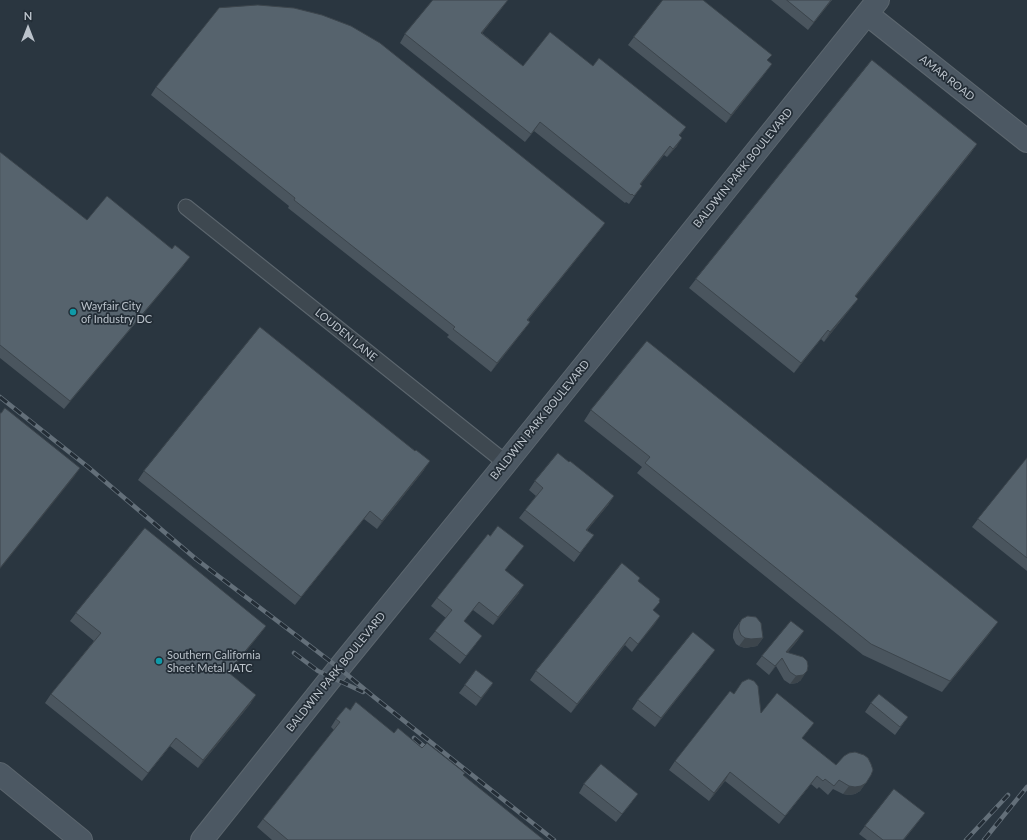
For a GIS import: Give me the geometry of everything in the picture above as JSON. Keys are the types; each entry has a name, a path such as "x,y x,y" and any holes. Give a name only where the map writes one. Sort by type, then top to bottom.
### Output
{"main road":[{"name":"AMAR ROAD","path":"872,7 1027,141"},
{"name":"BALDWIN PARK BOULEVARD","path":"202,840 872,7"},
{"path":"0,774 81,840"}],"street":[{"name":"LOUDEN LANE","path":"186,206 506,463"}],"building":[{"path":"433,0 508,0 481,33 523,66 550,32 593,66 599,58 686,127 679,135 682,138 673,149 670,146 640,184 642,186 634,196 632,194 631,195 540,122 531,134 405,34"},
{"path":"663,0 703,0 772,55 767,60 772,64 731,115 634,37"},
{"path":"787,0 831,0 814,22"},
{"path":"258,5 294,8 322,15 351,26 380,43 605,223 527,320 530,322 497,363 453,329 455,327 294,200 295,198 156,87 219,8"},
{"path":"872,60 977,144 855,296 858,299 830,332 828,330 801,363 696,279"},
{"name":"Wayfair City of Industry DC","path":"0,152 87,220 107,196 172,249 175,245 190,257 70,401 0,345"},
{"path":"260,327 415,451 416,450 430,461 382,521 370,511 301,597 144,471"},
{"path":"647,341 998,622 950,681 871,644 645,463 650,457 591,410"},
{"path":"5,408 80,468 0,568 0,413"},
{"path":"558,453 614,496 586,530 594,535 580,553 525,510 543,488 535,481"},
{"path":"1027,458 1027,558 978,519"},
{"path":"498,526 524,546 505,570 524,585 498,617 479,602 464,621 482,636 466,656 435,631 452,610 437,598 488,534 490,536"},
{"name":"Southern California Sheet Metal JATC","path":"145,528 266,626 228,672 256,695 203,760 176,738 148,773 51,694 101,633 76,613"},
{"path":"622,563 640,578 638,581 660,599 660,602 653,610 660,616 638,644 630,637 577,704 536,671"},
{"path":"748,616 756,617 761,623 763,638 751,639 745,638 741,635 739,630 740,622"},
{"path":"791,621 804,631 786,652 803,657 807,661 807,671 803,675 796,676 790,672 782,658 775,666 762,656"},
{"path":"693,632 715,650 661,718 638,700"},
{"path":"476,670 493,683 481,698 465,685"},
{"path":"749,679 754,681 758,686 761,713 777,693 814,723 802,738 836,765 849,753 855,752 868,758 873,770 866,783 855,787 849,786 839,780 834,786 825,779 823,781 817,776 785,816 730,772 714,793 675,761 730,691 734,694 742,682"},
{"path":"879,694 908,717 900,727 871,703"},
{"path":"356,702 394,733 398,728 422,748 427,743 465,773 463,775 544,840 288,840 263,819 340,722 336,719 346,707 350,710"},
{"path":"601,764 638,794 622,814 584,784"},
{"path":"894,789 925,813 903,840 883,840 865,826"}],"railway":[{"path":"0,397 88,467 196,559 339,668 554,840"},
{"path":"294,653 318,671 363,692"},
{"path":"414,738 432,753"},
{"path":"984,840 1027,787"},
{"path":"966,840 1008,795"}],"place":[{"name":"Wayfair City of Industry DC","path":"73,312"},
{"name":"Southern California Sheet Metal JATC","path":"159,661"}]}
